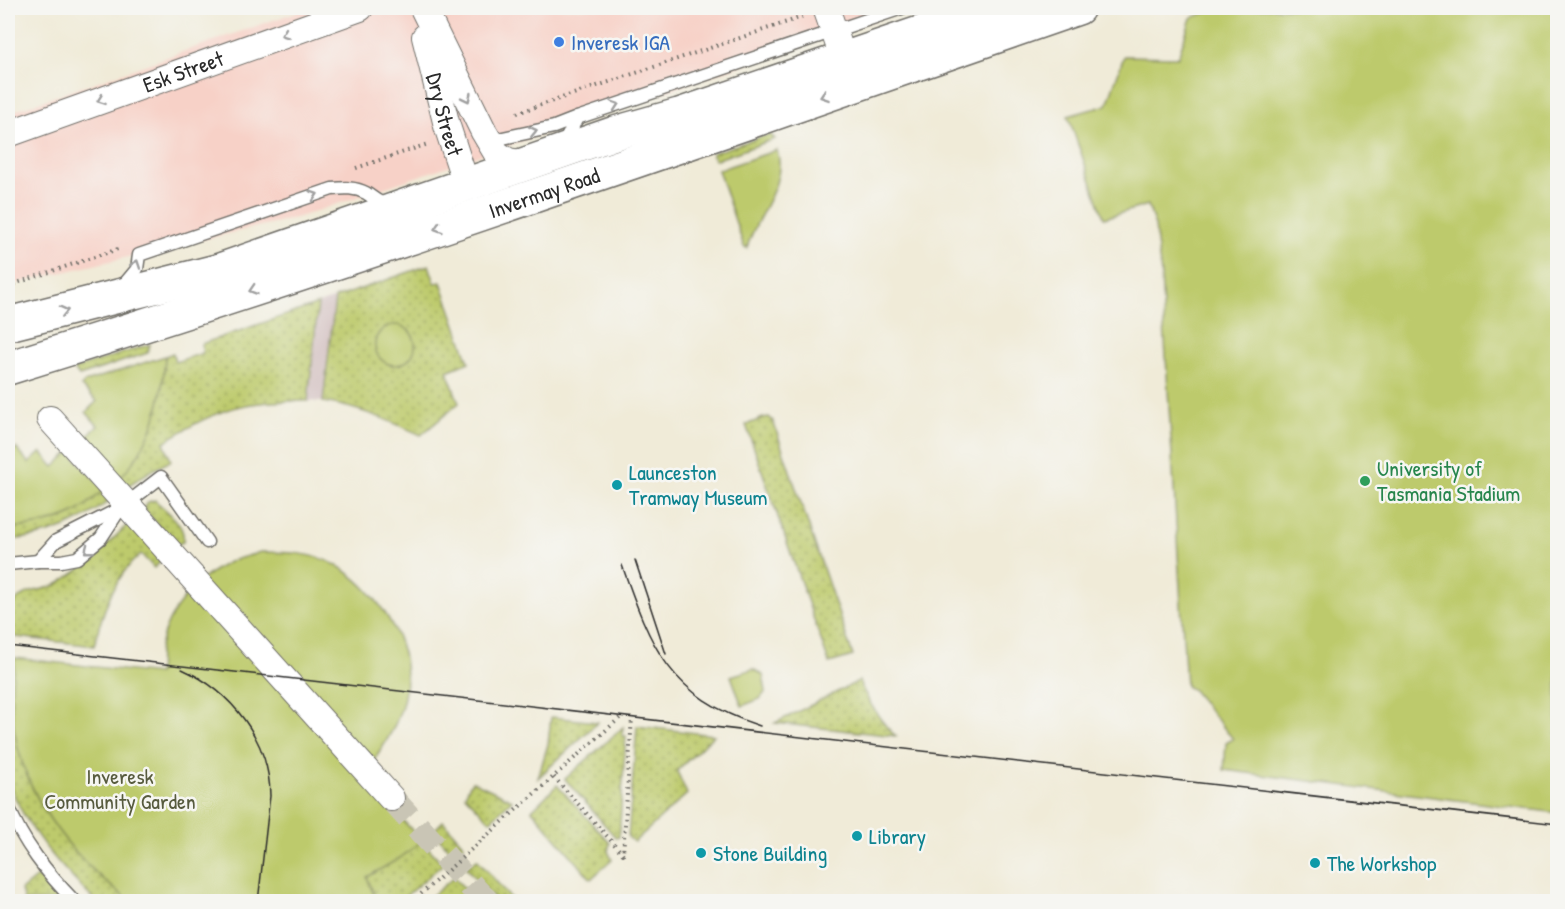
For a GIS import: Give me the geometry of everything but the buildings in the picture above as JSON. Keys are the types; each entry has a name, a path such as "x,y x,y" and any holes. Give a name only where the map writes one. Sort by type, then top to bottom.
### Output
{"main road":[{"name":"Invermay Road","path":"8,324 217,271 615,133 679,115 827,28 993,8"},
{"name":"Invermay Road","path":"8,368 154,323 494,210 1078,8"},
{"path":"827,28 857,69 909,52 981,41"},
{"path":"679,115 706,120 778,98 787,100 791,107"},
{"name":"Dry Street","path":"466,184 494,210"}],"street":[{"name":"Esk Street","path":"8,134 360,8"},
{"name":"Dry Street","path":"420,8 496,154 508,161 528,164"},
{"name":"Dry Street","path":"420,8 447,126 466,184"},
{"path":"50,419 124,506 391,798"}],"lane":[{"path":"489,141 554,127 827,28 902,8"},
{"path":"559,153 577,118"},
{"path":"38,561 56,541 124,506 161,477 207,542"},
{"path":"8,564 76,558 92,548 109,529 124,506"},
{"path":"8,806 27,845 54,880 75,902"}],"path":[{"path":"512,115 827,28"},
{"path":"412,902 622,716"},
{"path":"554,777 623,854 632,717"}],"shaded area":[{"path":"308,8 909,8 299,217 8,285 8,113"},
{"path":"335,298 323,402 308,401 318,304"}],"green space":[{"name":"University of Tasmania Stadium","path":"1218,8 1557,8 1557,813 1224,770 1226,743 1233,739 1193,690 1186,686 1161,275 1155,226 1148,205 1104,218 1068,116 1107,105 1124,56 1178,57 1191,18"},
{"path":"770,134 775,139 715,160 712,153"},
{"path":"777,150 778,175 747,248 744,247 718,170"},
{"path":"429,265 435,283 441,282 469,362 447,371 459,403 421,435 361,411 323,402 335,298"},
{"path":"318,304 308,401 269,402 235,407 204,420 164,442 171,461 124,488 118,480 140,452 154,423 164,374 165,356 173,353 175,362 203,353 201,344"},
{"path":"395,325 409,331 415,345 409,359 395,365 381,359 375,345 381,331"},
{"path":"150,344 148,353 79,376 74,369"},
{"path":"165,356 164,374 154,423 140,452 118,480 82,440 98,426 86,412 97,401 81,386 85,382"},
{"path":"769,417 773,421 853,656 829,663 746,425"},
{"path":"16,448 29,463 41,452 54,467 70,452 104,490 70,515 44,523 8,528 8,457"},
{"path":"104,490 112,499 88,516 51,532 8,540 8,528 44,523 70,515"},
{"path":"155,500 179,524 183,542 176,545 143,508 148,502"},
{"path":"132,520 164,557 154,568 141,554 123,573 110,595 94,646 8,636 10,613 20,597 58,584 97,554"},
{"name":"Inveresk Community Garden","path":"260,552 308,555 336,565 369,592 394,628 404,659 406,675 402,706 382,748 360,774 422,841 400,858 367,877 376,901 130,901 107,883 67,842 36,795 17,742 12,713 15,658 158,674 159,649 164,633 185,596 217,569"},
{"path":"8,657 15,658 11,699 17,742 36,795 67,842 107,883 130,901 95,901 44,845 15,798 8,780"},
{"path":"753,669 763,675 766,691 760,699 742,706 731,676"},
{"path":"859,681 874,710 896,736 775,723"},
{"path":"551,717 598,722 538,778 548,744"},
{"path":"637,726 714,735 677,771 687,794 634,842 628,837"},
{"path":"623,727 622,736 626,736 619,837 616,838 565,779"},
{"path":"472,781 512,800 490,821 465,795"},
{"path":"557,785 610,843 608,851 612,860 591,879 532,810"},
{"path":"443,821 464,845 454,855 433,831"},
{"path":"422,841 443,864 400,901 376,901 367,877 400,858"},
{"path":"477,859 513,901 497,901 466,868"},
{"path":"38,876 59,901 24,901 21,890"},
{"path":"454,877 476,901 426,901"}],"tunnel":[{"path":"391,798 486,902"}],"tram line":[{"path":"635,560 666,654"},
{"path":"622,565 654,645 684,684 704,700 729,714 760,726"},
{"path":"8,646 1558,824"},
{"path":"182,669 200,678 231,704 255,737 263,756 270,796 258,902"}],"place":[{"name":"Inveresk IGA","path":"559,42"},
{"name":"University of Tasmania Stadium","path":"1365,481"},
{"name":"Launceston Tramway Museum","path":"617,485"},
{"name":"Library","path":"857,836"},
{"name":"Stone Building","path":"701,853"},
{"name":"The Workshop","path":"1315,863"}]}
